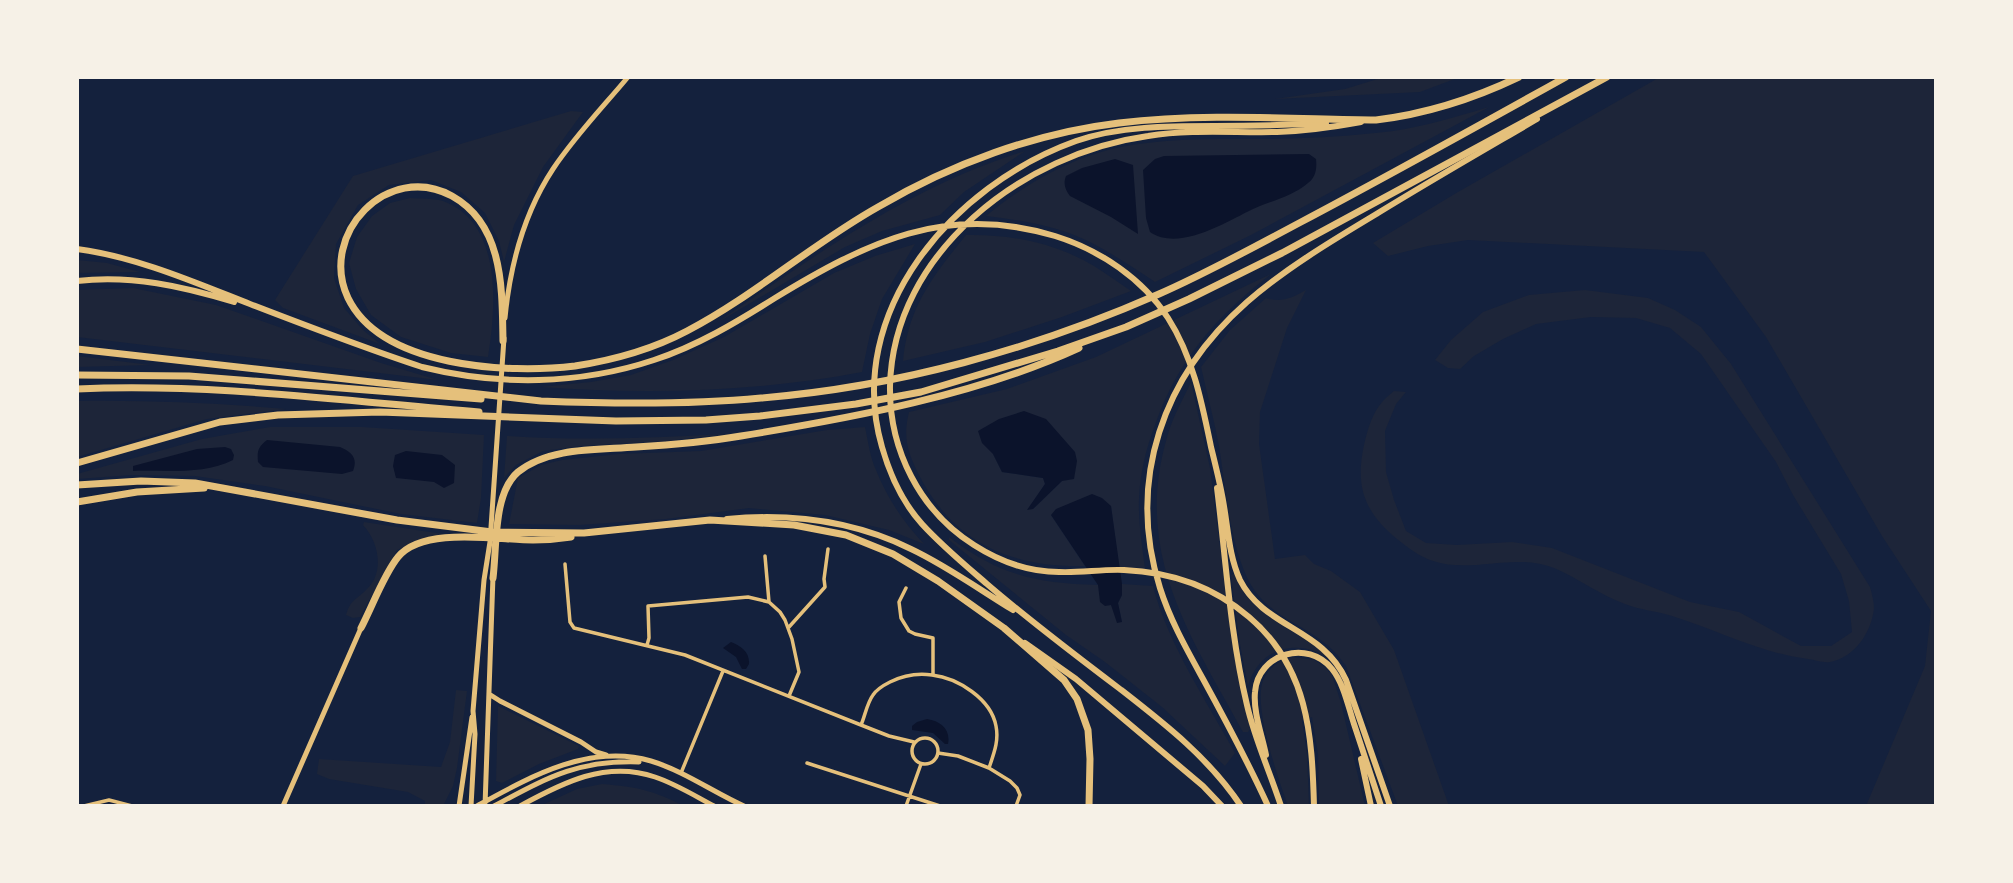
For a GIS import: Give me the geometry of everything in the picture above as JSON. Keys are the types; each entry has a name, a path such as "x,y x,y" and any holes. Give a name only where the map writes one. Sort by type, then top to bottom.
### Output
{"highway":[{"path":"1314,806 1313,757 1300,692 1274,643 1251,619 1219,595 1181,579 1121,570 1038,570 1013,564 986,553 959,534 935,512 918,488 903,459 895,432 890,389 895,350 905,314 915,292 948,243 982,209 999,196 1060,161 1115,142 1150,135 1305,130 1412,115 1458,102 1519,77"},
{"path":"77,375 189,376 500,400 649,404 797,394 900,377 1015,347 1093,321 1160,294 1333,205 1566,77"},
{"path":"77,463 220,422 258,416 380,412 574,420 706,420 877,401 944,386 1097,337 1157,313 1254,267 1608,77"},
{"path":"1268,806 1242,751 1175,626 1154,568 1149,531 1148,486 1158,435 1175,391 1190,365 1218,330 1268,285 1373,216 1608,77"},
{"path":"503,341 502,293 492,242 482,223 466,205 438,190 416,188 388,194 361,213 343,246 341,271 347,295 353,306 360,317 379,334 417,352 474,365 517,369 573,366 614,358 685,332 721,311 845,226 901,194 974,161 1041,138 1118,123 1162,119 1376,120"},
{"path":"1241,806 1215,771 1178,735 1030,620 954,556 920,522 896,484 879,436 873,398 877,354 883,331 903,284 936,236 977,197 1000,180 1053,150 1097,135 1154,128 1297,125 1376,120"},
{"path":"77,249 162,270 395,358 445,372 515,380 584,376 640,364 681,349 726,328 859,251 918,231 952,224 987,223 1062,238 1091,250 1125,273 1148,293 1171,322 1199,391 1222,495 1231,554 1241,581 1263,608 1322,646 1337,662 1346,680 1390,806"},
{"path":"77,281 129,279 170,284 279,316"},
{"path":"493,578 492,562 504,492 516,474 530,464 550,456 730,438 892,407 1017,373 1066,354 1097,337"},
{"path":"77,349 541,401"},
{"path":"77,389 165,388 235,392 574,420"},
{"path":"1214,458 1234,643 1250,718 1281,806"},
{"path":"77,485 168,481 205,484 459,529 538,534 607,531"},
{"path":"77,502 164,489 236,490"},
{"path":"362,628 397,558 418,544 463,538 546,540 607,531 757,517 831,522 871,532 914,550 1030,620"},
{"path":"710,520 819,529 893,554 923,571 1076,679 1203,786 1222,806"},
{"path":"1003,628 1053,669 1077,699 1086,719 1090,742 1089,806"},
{"path":"1269,771 1255,694 1260,675 1272,660 1282,655 1297,652 1313,654 1326,663 1340,684 1381,806"},
{"path":"1355,729 1371,806"}],"main road":[{"path":"459,806 492,562 490,541 495,454 503,341 512,275 535,202 562,156 628,77"},
{"path":"480,805 489,694 493,578"},
{"path":"283,806 362,628"},
{"path":"489,694 596,752 641,759 663,766 744,806"},
{"path":"473,711 480,805"},
{"path":"480,805 564,764 593,757 613,756"},
{"path":"494,806 555,775 579,767 618,762 647,762 663,766"},
{"path":"520,806 568,782 615,770 654,776 714,806"}],"street":[{"path":"789,627 825,587 828,549"},
{"path":"765,556 769,602"},
{"path":"565,564 572,626 685,655 889,736 914,742"},
{"path":"906,588 899,602 901,618 909,631 933,638 933,675"},
{"path":"647,645 648,606 748,597 769,602 780,612 789,627 799,672 789,696"},
{"path":"681,774 723,671"},
{"path":"861,725 873,694 883,686 906,676 933,675 979,695 992,713 998,740 989,768"},
{"path":"922,737 930,738 937,744 938,753 930,763 921,764 911,750 914,742 922,737"},
{"path":"938,753 958,756 989,768 1017,788 1020,795 1016,806"},
{"path":"807,763 940,806"},
{"path":"906,806 921,764"},
{"path":"84,806 109,800 132,806"}],"shaded area":[{"path":"1384,77 1460,77 1420,92 1275,99 1345,89"},
{"path":"1660,77 1936,77 1936,806 1866,806 1925,666 1931,611 1882,536 1766,337 1704,252 1468,240 1388,256 1373,243"},
{"path":"1489,107 1251,235 1155,282 1078,236 1039,224 986,216 1049,173 1084,158 1121,147 1207,139 1346,136 1404,129"},
{"path":"571,111 583,112 543,167 514,225 504,262 499,241 485,213 461,192 431,180 389,185 358,205 336,244 334,278 344,308 363,330 380,344 283,308 275,300 353,176"},
{"path":"1025,151 964,192 940,215 882,231 845,247 715,324 826,249 902,203 942,183"},
{"path":"1309,154 1316,159 1314,175 1311,181 1289,195 1188,237 1175,239 1150,232 1146,218 1143,170 1155,159 1164,156"},
{"path":"1115,159 1133,165 1138,234 1070,196 1065,186 1066,176 1082,168"},
{"path":"410,198 443,201 462,212 476,228 486,247 493,291 488,357 451,353 401,337 371,315 356,289 349,263 357,237 372,216 390,203"},
{"path":"966,235 1016,238 1064,251 1094,266 1131,291 985,342 903,361 916,308 943,264"},
{"path":"915,244 882,299 870,334 862,372 782,384 702,390 622,391 541,387 631,375 673,360 724,337 834,273 875,256"},
{"path":"77,260 107,263 140,272 77,273"},
{"path":"1271,274 1233,306 1201,340 1164,401 1149,443 1141,480 1139,516 1145,568 1119,567 1111,506 1051,515 1085,566 1032,562 1009,556 966,533 948,517 932,497 914,465 906,436 909,412 1007,389 1096,357","holes":["993,454 1062,481 1033,509 1028,509 1045,484 1043,478 1002,472"]},
{"path":"133,288 216,305 381,363 438,380 77,337 77,290"},
{"path":"1306,290 1287,328 1260,412 1259,444 1275,559 1305,555 1314,564 1331,571 1360,592 1394,650 1449,806 1398,806 1346,666 1326,644 1280,614 1259,596 1242,565 1236,546 1219,446 1201,367 1230,330 1266,298 1286,299"},
{"path":"1585,290 1648,298 1675,310 1701,327 1731,364 1870,587 1874,608 1870,626 1866,635 1847,655 1839,660 1825,662 1773,652 1672,616 1625,604 1563,572 1539,564 1509,562 1463,565 1433,561 1405,545 1377,519 1362,486 1361,460 1364,445 1376,410 1394,391 1406,392 1396,404 1385,431 1386,472 1406,531 1426,543 1457,545 1512,542 1552,548 1690,602 1739,612 1801,646 1831,646 1852,632 1849,601 1841,574 1776,462 1701,354 1670,328 1636,318 1591,317 1536,324 1474,356 1460,369 1448,368 1435,360 1451,340 1483,312 1529,295"},
{"path":"77,356 151,365 77,367"},
{"path":"1191,382 1210,468 1232,644 1250,729 1248,732 1243,732 1187,628 1173,594 1163,558 1157,521 1158,482 1168,433"},
{"path":"77,401 182,402 286,409 207,419 77,457"},
{"path":"1024,411 1046,419 1075,452 1077,461 1074,479 1062,481 1033,509 1027,510 1045,484 1043,478 1002,472 993,454 982,443 978,431 999,419"},
{"path":"270,427 362,427 484,435 477,523 401,514 265,486 195,476 132,475 77,479 77,474 202,439"},
{"path":"865,427 872,460 885,490 903,519 924,544 889,530 825,515 749,508 666,519 579,525 509,524 518,478 541,465 619,454 701,451 827,430"},
{"path":"726,434 543,451 516,465 504,478 507,436 616,438"},
{"path":"267,440 340,447 353,456 353,471 342,474 263,467 258,462 258,452"},
{"path":"197,449 231,449 234,455 233,460 222,465 184,471 133,471 133,466"},
{"path":"406,451 442,455 455,465 454,483 444,488 434,482 396,478 393,466 395,455"},
{"path":"1092,494 1111,506 1122,584 1122,595 1118,603 1122,622 1117,623 1111,605 1105,606 1100,602 1098,585 1051,515 1056,509"},
{"path":"364,522 444,536 423,539 397,550 360,617 353,618 346,615 350,606 372,583 378,566 376,549 363,525"},
{"path":"949,537 985,560 1019,574 1055,582 1098,585 1122,622 1118,603 1122,595 1122,584 1153,586 1178,650 1235,753 1225,766 1162,707 1066,635 949,540"},
{"path":"1234,574 1252,603 1328,657 1303,648 1280,650 1260,663 1248,686 1231,575"},
{"path":"731,642 746,653 749,664 746,669 742,669 736,657 723,648"},
{"path":"1293,657 1314,660 1332,675 1365,806 1319,806 1318,754 1312,717 1302,720 1307,754 1309,806 1288,806 1269,745 1261,696 1262,684 1270,670 1283,660"},
{"path":"456,690 467,691 457,768 453,786 443,806 425,806 425,801 408,792 329,779 317,774 319,759 441,767 450,742"},
{"path":"498,706 579,746 578,749 539,764 502,783 496,781"},
{"path":"927,719 944,727 948,734 948,744 933,733 912,730 912,726 917,722"},
{"path":"602,784 644,790 684,806 540,806 577,789"}]}
